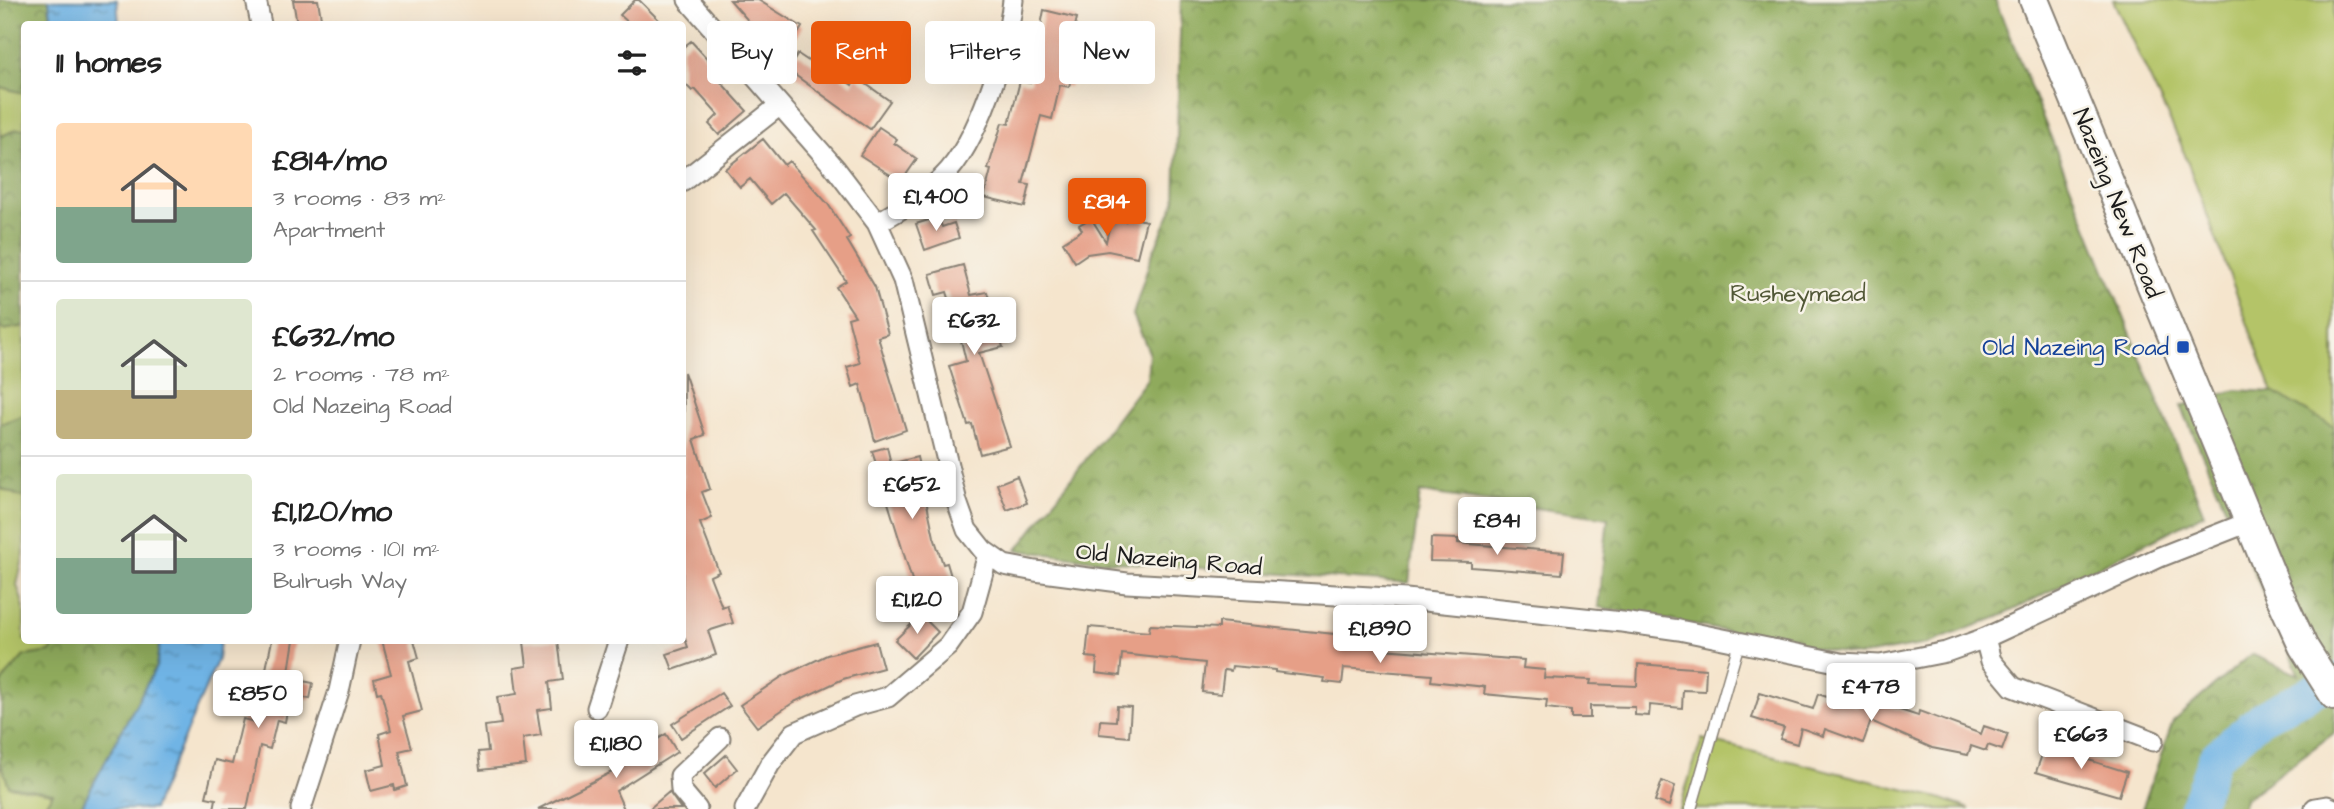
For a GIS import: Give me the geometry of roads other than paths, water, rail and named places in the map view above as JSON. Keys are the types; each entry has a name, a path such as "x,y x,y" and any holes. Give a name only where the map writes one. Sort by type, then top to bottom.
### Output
{"main road":[{"name":"Nazeing New Road","path":"2034,0 2249,522 2303,646 2334,695"}],"street":[{"path":"256,0 260,21"},
{"name":"Old Nazeing Road","path":"688,0 835,169 877,223 903,280 957,502 967,530 988,554 1004,565 1127,583 1406,599 1622,622 1679,630 1841,663 1880,665 1946,652 1985,638 2160,557 2249,522"},
{"path":"877,223 907,206 944,176 964,151 993,82 1011,22 1013,0"},
{"path":"686,179 779,105"},
{"path":"745,809 770,764 794,733 855,706 888,697 948,646 972,611 988,554"},
{"path":"1985,638 1991,661 2013,687 2153,741"},
{"path":"301,809 339,691 349,644"},
{"path":"597,708 618,644"},
{"path":"697,809 681,790 680,776 720,738"}],"lane":[{"path":"1692,809 1739,643"}],"water":[{"path":"49,0 117,0 119,21 52,21"},
{"path":"160,644 220,644 218,659 153,809 80,809 156,667"}],"waterway":[{"path":"2195,809 2215,757 2261,718 2334,680"}],"place":[{"name":"Old Nazeing Road","path":"2183,347"}],"park label":[{"name":"Rusheymead","path":"1798,293"}]}
